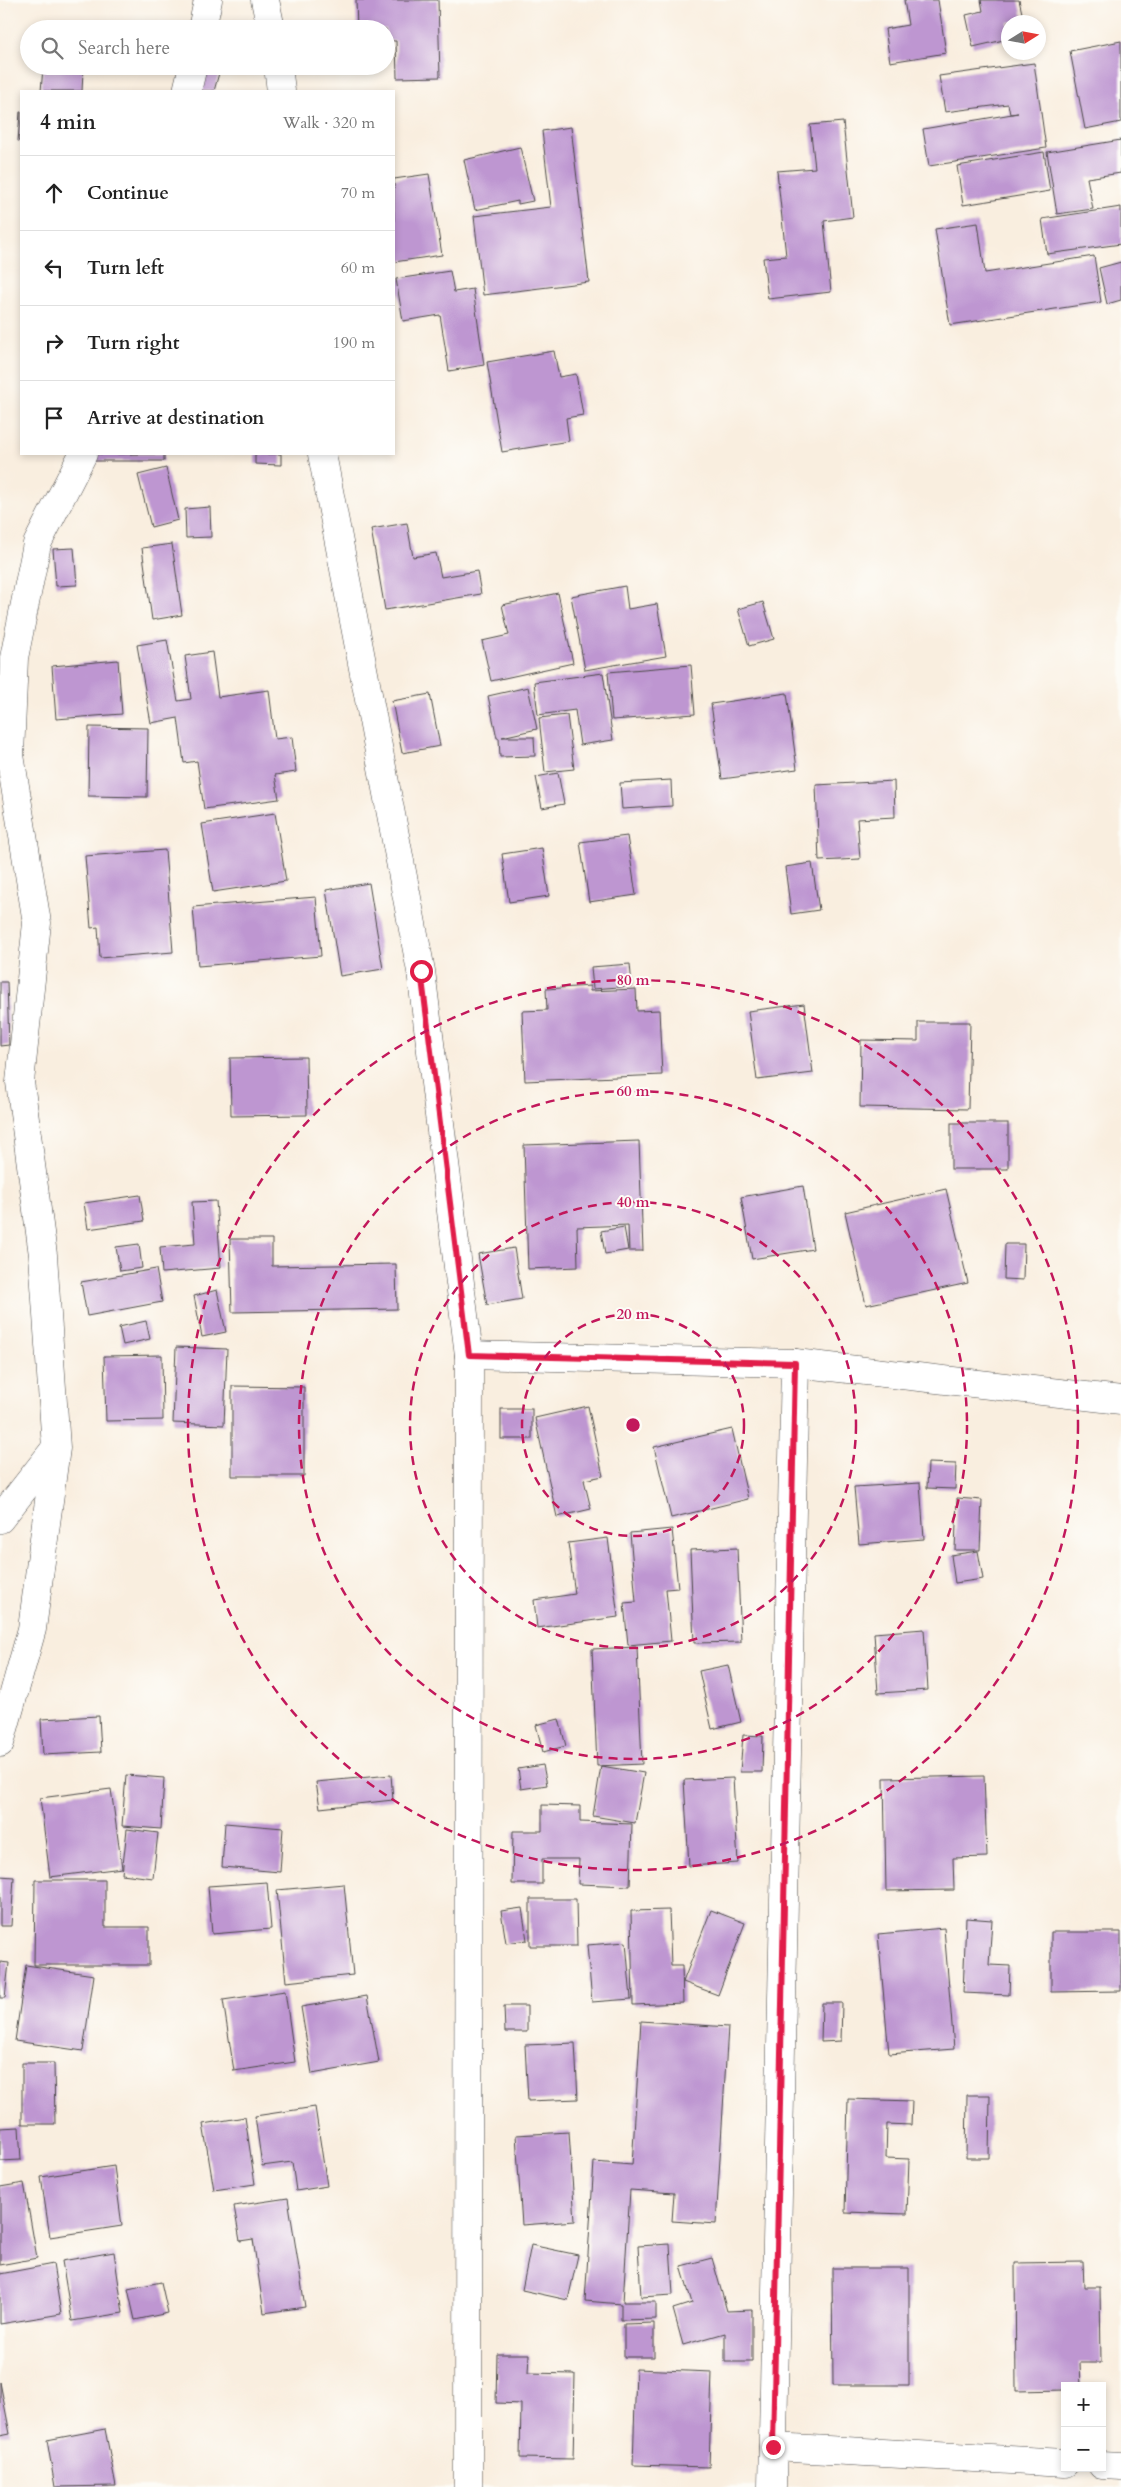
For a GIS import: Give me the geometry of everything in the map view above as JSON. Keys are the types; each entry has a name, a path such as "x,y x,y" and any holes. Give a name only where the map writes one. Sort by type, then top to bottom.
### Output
{"street":[{"path":"204,20 208,0"},
{"path":"265,0 268,20"},
{"path":"187,90 191,75"},
{"path":"279,75 281,90"},
{"path":"0,1744 32,1629 56,1448 43,1255 10,1083 37,923 10,755 14,658 37,544 82,455"},
{"path":"322,455 421,971 469,1355 468,2487"},
{"path":"469,1355 795,1363 1121,1400"},
{"path":"772,2487 795,1363"},
{"path":"0,1519 56,1448"},
{"path":"773,2447 1061,2463"},
{"path":"1106,2465 1121,2466"}],"building":[{"path":"356,0 438,0 440,77 397,78 395,20 357,20"},
{"path":"904,0 938,0 946,53 890,62 885,29 908,25"},
{"path":"981,0 1019,0 1022,15 1001,15 1001,41 973,47 966,15 983,11"},
{"path":"1121,41 1121,122 1085,129 1070,51"},
{"path":"1034,63 1046,148 929,166 923,129 1018,113 1010,114 1008,104 945,112 939,76"},
{"path":"42,75 83,75 82,90 41,90"},
{"path":"197,75 218,75 214,90 192,90"},
{"path":"20,112 20,141 18,141"},
{"path":"843,122 853,217 824,221 831,292 768,299 763,258 786,256 777,171 815,168 810,125"},
{"path":"571,127 589,282 483,295 474,216 551,207 542,131"},
{"path":"1121,140 1121,173 1087,178 1093,209 1057,214 1047,152"},
{"path":"520,147 533,201 518,204 518,201 475,210 464,160"},
{"path":"1044,152 1050,191 963,205 957,166"},
{"path":"429,174 442,255 395,262 395,179"},
{"path":"1121,207 1121,244 1047,254 1042,219"},
{"path":"978,223 985,273 1094,256 1101,302 950,325 935,229"},
{"path":"1121,262 1121,300 1107,304 1099,268"},
{"path":"450,271 454,292 473,289 484,365 449,371 440,315 403,321 396,279"},
{"path":"554,351 559,377 576,374 583,415 566,418 569,441 502,452 487,362"},
{"path":"91,455 164,455 164,461 91,461"},
{"path":"255,455 281,455 281,465 255,464"},
{"path":"166,468 178,520 151,527 138,475"},
{"path":"210,507 211,537 186,538 185,509"},
{"path":"407,523 413,557 436,553 441,577 477,571 481,594 385,610 371,529"},
{"path":"172,544 182,615 152,620 142,548"},
{"path":"74,548 77,585 56,586 53,549"},
{"path":"625,586 628,609 657,604 666,656 585,670 571,596"},
{"path":"558,593 573,663 491,681 482,641 509,635 502,605"},
{"path":"763,602 774,639 749,646 738,609"},
{"path":"167,640 178,701 191,699 185,656 212,652 218,697 269,690 275,739 292,737 296,772 275,775 279,799 204,809 197,761 184,763 178,718 151,723 137,645"},
{"path":"118,660 122,714 56,719 52,666"},
{"path":"691,665 695,714 612,720 608,672"},
{"path":"603,673 613,740 580,745 575,710 538,715 534,682"},
{"path":"528,687 537,729 502,737 534,737 535,756 500,757 499,738 497,738 488,696"},
{"path":"787,693 797,769 722,779 711,704"},
{"path":"430,694 440,746 402,753 392,701"},
{"path":"567,715 574,769 545,772 539,718"},
{"path":"89,727 148,728 147,797 88,796"},
{"path":"558,773 564,804 542,808 536,777"},
{"path":"671,780 672,806 622,809 620,783"},
{"path":"894,781 895,817 857,819 860,859 819,861 816,785"},
{"path":"275,813 286,881 213,892 202,824"},
{"path":"627,836 636,895 589,902 580,842"},
{"path":"542,848 549,896 509,902 502,854"},
{"path":"165,850 173,952 100,958 98,927 91,928 85,856"},
{"path":"812,863 819,910 791,914 785,867"},
{"path":"369,883 383,969 340,976 326,890"},
{"path":"316,897 321,956 198,966 193,907"},
{"path":"630,964 632,986 593,989 591,967"},
{"path":"0,982 7,982 9,1045 0,1046"},
{"path":"590,986 590,991 636,989 637,1011 659,1010 662,1075 525,1081 522,1011 547,1010 546,989"},
{"path":"804,1004 813,1073 757,1080 748,1011"},
{"path":"918,1022 970,1022 968,1109 860,1107 861,1040 918,1041"},
{"path":"306,1057 307,1115 231,1116 230,1058"},
{"path":"951,1123 1008,1123 1008,1169 951,1169"},
{"path":"639,1141 643,1251 629,1251 628,1225 577,1227 578,1267 528,1269 524,1145"},
{"path":"803,1186 813,1249 752,1259 741,1197"},
{"path":"946,1189 968,1283 866,1305 845,1212"},
{"path":"140,1195 144,1221 88,1229 84,1203"},
{"path":"216,1201 221,1268 162,1273 160,1247 195,1244 192,1202"},
{"path":"624,1227 628,1250 605,1254 601,1231"},
{"path":"230,1239 272,1239 272,1266 396,1264 397,1309 232,1312"},
{"path":"139,1244 142,1268 120,1271 116,1247"},
{"path":"1005,1244 1024,1244 1023,1280 1004,1279"},
{"path":"514,1248 522,1299 487,1305 478,1254"},
{"path":"156,1269 162,1302 87,1316 81,1282"},
{"path":"217,1290 226,1332 202,1337 194,1296"},
{"path":"146,1321 150,1339 123,1345 119,1327"},
{"path":"176,1347 227,1349 224,1425 173,1423"},
{"path":"162,1355 163,1420 106,1421 104,1356"},
{"path":"232,1386 304,1387 304,1476 232,1476"},
{"path":"588,1406 603,1476 584,1480 591,1509 557,1517 535,1418"},
{"path":"501,1409 532,1409 532,1439 501,1439"},
{"path":"732,1429 748,1499 671,1518 654,1447"},
{"path":"928,1463 956,1464 955,1489 927,1488"},
{"path":"920,1483 924,1539 859,1544 854,1487"},
{"path":"957,1498 982,1500 980,1550 955,1550"},
{"path":"672,1529 678,1588 666,1589 671,1641 628,1645 624,1603 636,1602 630,1533"},
{"path":"608,1538 618,1617 537,1628 534,1600 575,1594 568,1543"},
{"path":"737,1548 741,1642 694,1643 690,1550"},
{"path":"978,1551 983,1579 955,1583 951,1555"},
{"path":"924,1629 928,1690 878,1693 874,1633"},
{"path":"637,1647 642,1764 597,1766 592,1649"},
{"path":"728,1665 741,1722 712,1729 699,1671"},
{"path":"99,1716 101,1752 43,1755 41,1719"},
{"path":"559,1719 566,1746 543,1752 536,1725"},
{"path":"743,1735 763,1736 762,1772 740,1772"},
{"path":"543,1765 547,1785 521,1789 518,1769"},
{"path":"601,1766 644,1773 635,1823 593,1816"},
{"path":"126,1775 164,1778 161,1829 122,1826"},
{"path":"391,1775 393,1800 320,1808 316,1782"},
{"path":"984,1776 987,1857 953,1858 954,1890 886,1891 884,1778"},
{"path":"733,1778 738,1863 689,1866 684,1780"},
{"path":"111,1789 122,1868 50,1877 40,1798"},
{"path":"542,1805 580,1806 580,1822 632,1824 630,1886 578,1884 579,1859 542,1859 542,1884 512,1884 513,1831 542,1831"},
{"path":"225,1823 283,1828 280,1872 222,1867"},
{"path":"127,1829 158,1833 153,1878 122,1874"},
{"path":"0,1876 14,1877 11,1926 0,1926"},
{"path":"35,1880 105,1880 105,1927 149,1927 149,1965 34,1965"},
{"path":"267,1882 271,1929 212,1934 208,1886"},
{"path":"344,1884 353,1975 286,1982 277,1890"},
{"path":"530,1899 576,1899 577,1946 530,1946"},
{"path":"522,1908 527,1940 506,1943 501,1911"},
{"path":"669,1910 671,1966 682,1966 683,2003 633,2005 631,1911"},
{"path":"711,1910 745,1923 718,1995 683,1982"},
{"path":"966,1918 992,1920 989,1965 1010,1966 1009,1995 963,1993"},
{"path":"944,1928 954,2049 889,2054 878,1934"},
{"path":"1051,1932 1121,1932 1121,1991 1051,1992"},
{"path":"626,1942 631,1999 592,2002 587,1945"},
{"path":"0,1962 9,1963 5,1998 0,1998"},
{"path":"26,1965 94,1975 83,2051 15,2041"},
{"path":"285,1991 295,2062 234,2071 223,2000"},
{"path":"367,1996 379,2062 312,2074 301,2007"},
{"path":"822,2003 842,2003 841,2041 821,2042"},
{"path":"504,2006 527,2006 527,2032 505,2032"},
{"path":"641,2021 728,2027 716,2224 672,2221 674,2193 630,2190 623,2302 656,2302 656,2319 621,2320 621,2304 585,2301 594,2162 632,2165"},
{"path":"575,2043 578,2099 528,2101 525,2045"},
{"path":"22,2063 54,2063 55,2124 22,2124"},
{"path":"967,2095 990,2095 989,2158 966,2158"},
{"path":"848,2099 912,2101 911,2125 887,2124 886,2158 909,2159 907,2214 845,2212"},
{"path":"315,2107 327,2186 296,2191 292,2162 262,2166 255,2116"},
{"path":"245,2117 255,2184 214,2190 203,2124"},
{"path":"19,2127 21,2160 0,2161 0,2128"},
{"path":"569,2132 575,2221 522,2225 516,2135"},
{"path":"114,2166 122,2226 50,2237 41,2177"},
{"path":"24,2183 37,2258 0,2265 0,2187"},
{"path":"288,2198 305,2307 264,2313 253,2239 240,2241 234,2206"},
{"path":"670,2244 673,2295 641,2297 638,2246"},
{"path":"531,2245 578,2255 568,2300 522,2290"},
{"path":"114,2252 123,2313 72,2321 62,2261"},
{"path":"712,2258 727,2311 752,2310 752,2362 725,2362 725,2333 683,2345 673,2309 692,2303 681,2266"},
{"path":"1083,2262 1084,2287 1100,2287 1101,2363 1080,2363 1081,2382 1061,2382 1061,2390 1016,2391 1015,2263"},
{"path":"53,2264 61,2314 0,2324 0,2274"},
{"path":"832,2268 909,2268 909,2385 833,2385"},
{"path":"161,2282 168,2313 135,2320 128,2289"},
{"path":"654,2323 654,2357 624,2357 624,2324"},
{"path":"497,2354 529,2354 528,2373 575,2374 573,2459 520,2458 521,2404 496,2403"},
{"path":"636,2369 712,2372 709,2467 633,2465"},
{"path":"0,2382 10,2434 0,2436"},
{"path":"105,2429 116,2486 55,2487 47,2440"}],"route":[{"path":"421,971 469,1355 795,1363 773,2447"}]}
